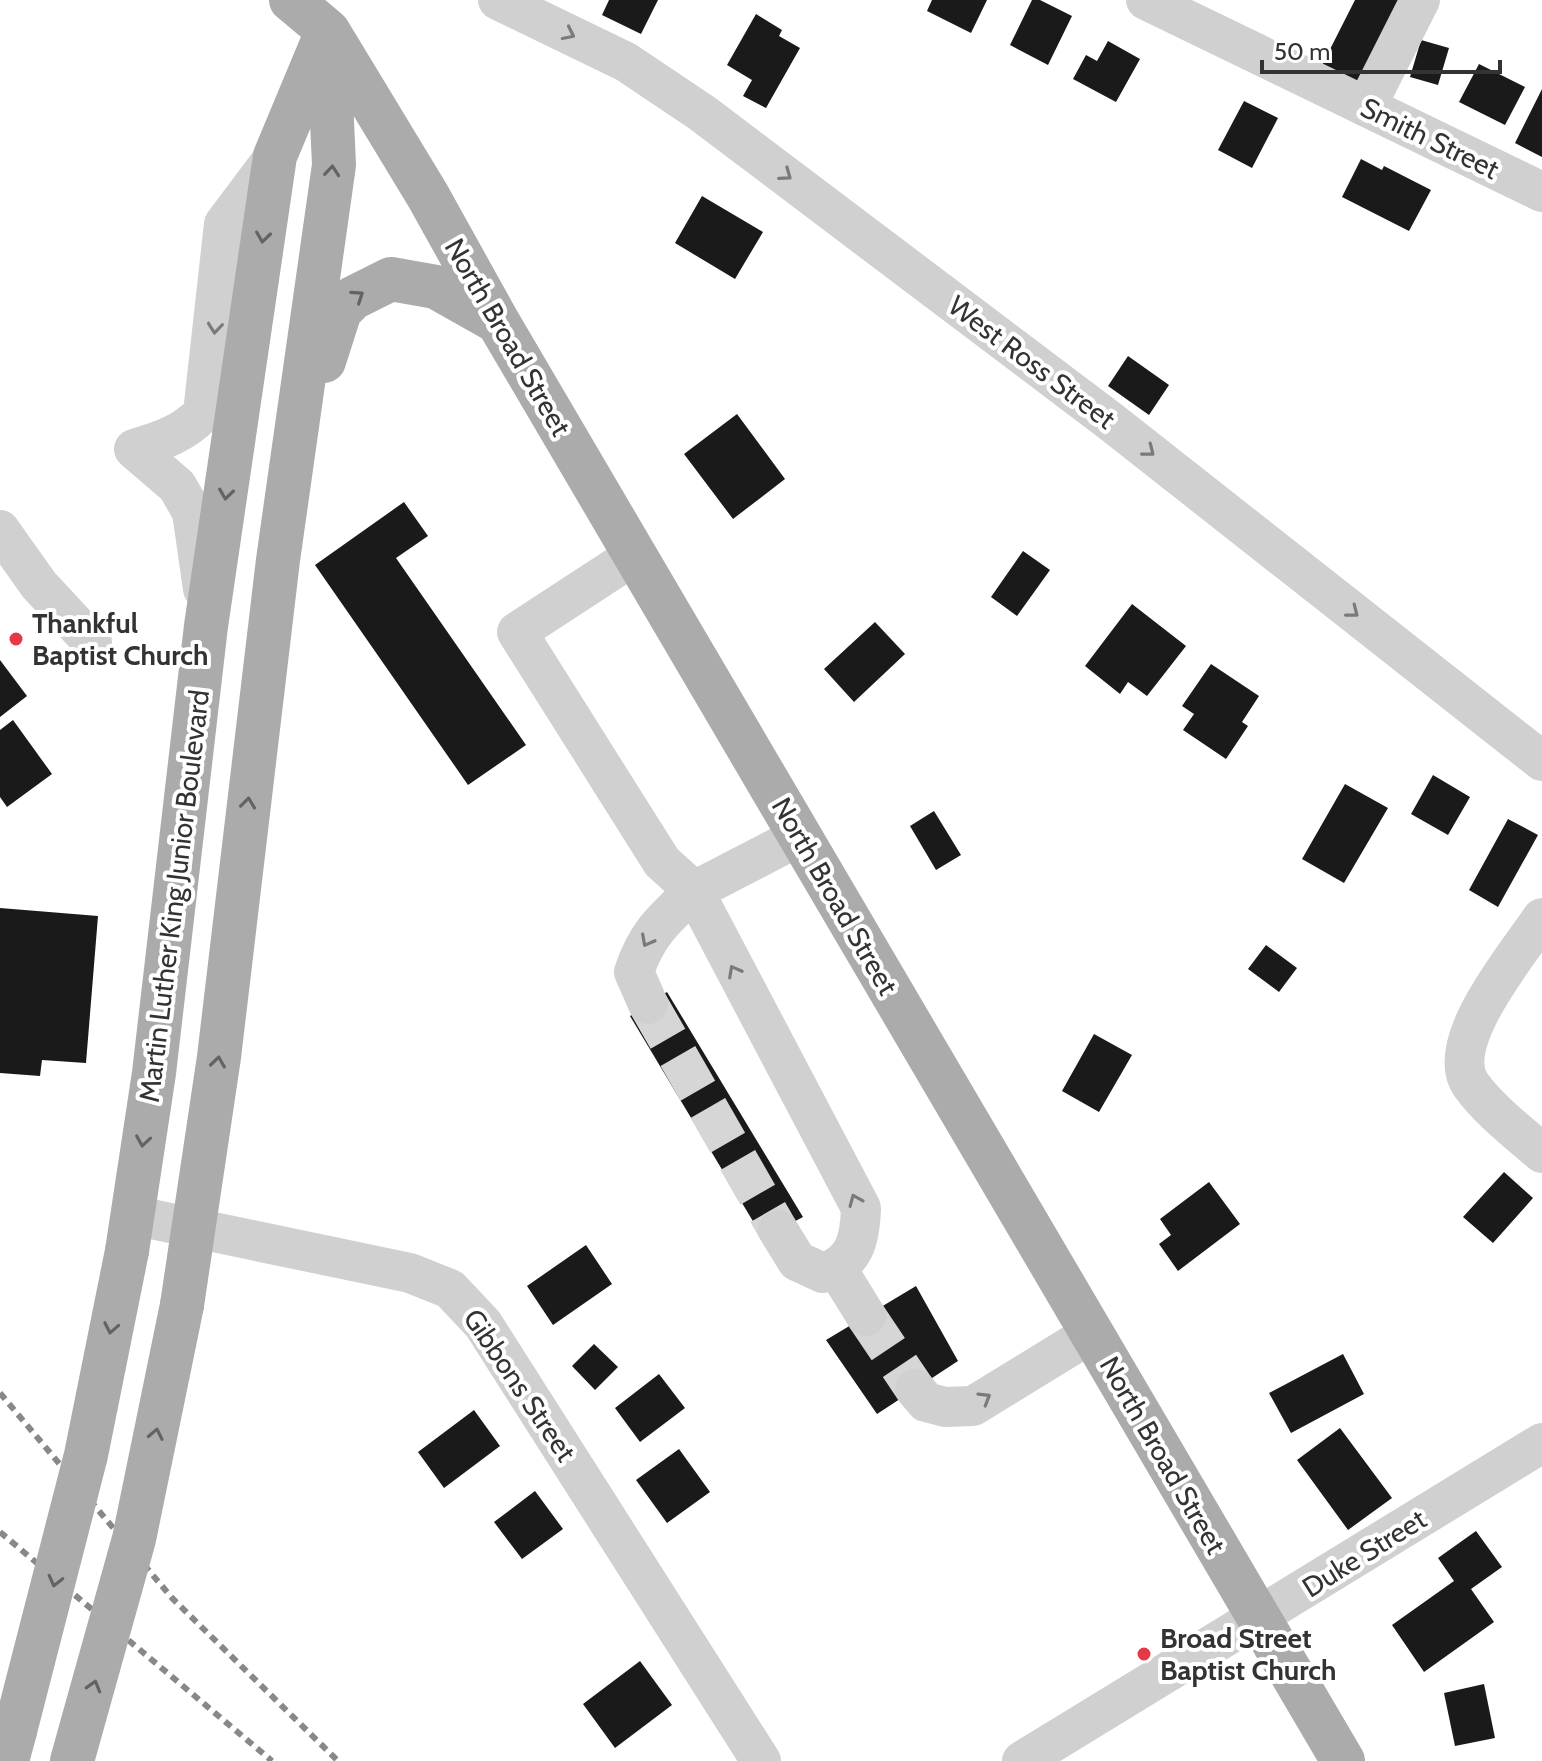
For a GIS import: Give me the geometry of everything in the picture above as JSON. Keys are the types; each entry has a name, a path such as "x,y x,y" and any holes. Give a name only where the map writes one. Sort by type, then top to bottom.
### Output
{"main road":[{"path":"72,1761 134,1539 182,1305 219,1057 258,720 334,165 328,10 291,0"},
{"name":"Martin Luther King Junior Boulevard","path":"11,1746 86,1455 129,1233 154,1073 206,626 275,156 328,10"},
{"name":"North Broad Street","path":"328,10 498,322 1343,1761"},
{"path":"258,720 302,546 321,376 340,311 368,290 391,279 407,280 436,287 498,322"}],"street":[{"name":"West Ross Street","path":"498,0 626,62 702,113 1110,421 1542,761"},
{"name":"Smith Street","path":"1146,0 1542,192"},
{"path":"1366,107 1420,0"},
{"path":"206,626 192,512 177,486 134,449 168,439 189,427 203,413 224,224 275,156"},
{"path":"0,530 39,585 92,642"},
{"path":"635,555 517,632 662,862 694,891 861,1208 860,1232 852,1256 837,1269 823,1273 810,1270 797,1261 778,1230"},
{"path":"648,1004 634,972 652,929 694,891 800,836"},
{"path":"1542,918 1478,1014 1465,1047 1464,1070 1470,1084 1487,1103 1542,1153"},
{"name":"Gibbons Street","path":"129,1233 193,1229 410,1273 450,1289 465,1301 483,1324 761,1761"},
{"path":"837,1269 866,1316"},
{"path":"915,1389 926,1402 945,1407 973,1406 1092,1333"},
{"name":"Duke Street","path":"1022,1761 1542,1443"}],"building":[{"path":"609,0 658,0 641,34 602,15"},
{"path":"932,0 987,0 971,33 927,11"},
{"path":"1032,0 1040,0 1072,16 1048,65 1010,45"},
{"path":"1355,0 1405,0 1361,89 1320,69"},
{"path":"756,14 782,30 779,36 800,48 766,108 743,96 752,80 727,65"},
{"path":"1421,40 1449,48 1438,85 1410,77"},
{"path":"1108,41 1140,59 1116,102 1073,79 1086,55 1097,61"},
{"path":"1479,64 1525,87 1505,125 1459,102"},
{"path":"1542,89 1542,157 1515,143"},
{"path":"1244,101 1278,118 1252,168 1218,150"},
{"path":"1361,159 1382,170 1384,166 1431,190 1409,231 1342,197"},
{"path":"702,196 763,232 735,279 675,243"},
{"path":"1128,356 1169,385 1149,415 1108,386"},
{"path":"737,414 785,479 733,519 684,454"},
{"path":"404,502 428,536 396,558 526,745 468,785 315,565"},
{"path":"1023,551 1050,570 1017,616 991,597"},
{"path":"1132,604 1186,646 1147,696 1128,682 1120,694 1085,666"},
{"path":"875,622 905,654 854,702 824,669"},
{"path":"0,660 27,696 0,717"},
{"path":"1211,664 1259,696 1242,722 1248,726 1226,759 1183,730 1194,714 1182,706"},
{"path":"13,720 52,774 7,807 0,797 0,730"},
{"path":"1433,775 1470,797 1448,835 1411,814"},
{"path":"1345,784 1388,808 1344,883 1302,859"},
{"path":"934,811 961,855 936,870 910,826"},
{"path":"1508,819 1538,835 1498,907 1469,890"},
{"path":"0,908 98,916 86,1063 42,1060 40,1076 0,1073"},
{"path":"1266,945 1297,968 1279,992 1248,969"},
{"path":"667,992 803,1217 763,1238 630,1016"},
{"path":"1094,1034 1132,1055 1099,1112 1062,1091"},
{"path":"1504,1172 1533,1198 1493,1243 1463,1217"},
{"path":"1209,1182 1240,1224 1178,1271 1159,1244 1171,1235 1160,1219"},
{"path":"586,1245 612,1284 553,1325 527,1286"},
{"path":"916,1286 958,1361 877,1414 826,1340"},
{"path":"594,1344 618,1367 595,1390 572,1366"},
{"path":"1343,1354 1364,1394 1291,1433 1269,1393"},
{"path":"659,1374 685,1408 640,1442 615,1408"},
{"path":"474,1410 500,1446 444,1488 418,1452"},
{"path":"1340,1428 1392,1498 1348,1530 1297,1460"},
{"path":"679,1449 710,1492 667,1523 636,1480"},
{"path":"535,1491 563,1529 522,1559 494,1522"},
{"path":"1476,1531 1502,1567 1471,1589 1494,1622 1424,1672 1392,1625 1454,1581 1438,1558"},
{"path":"640,1661 672,1705 615,1748 583,1704"},
{"path":"1484,1684 1495,1738 1455,1746 1444,1693"}],"tunnel":[{"path":"648,1004 778,1230"},
{"path":"866,1316 915,1389"}],"railway":[{"path":"0,1393 172,1598 338,1761"},
{"path":"0,1532 272,1761"}],"place":[{"name":"Thankful Baptist Church","path":"16,639"},
{"name":"Broad Street Baptist Church","path":"1144,1654"}]}
